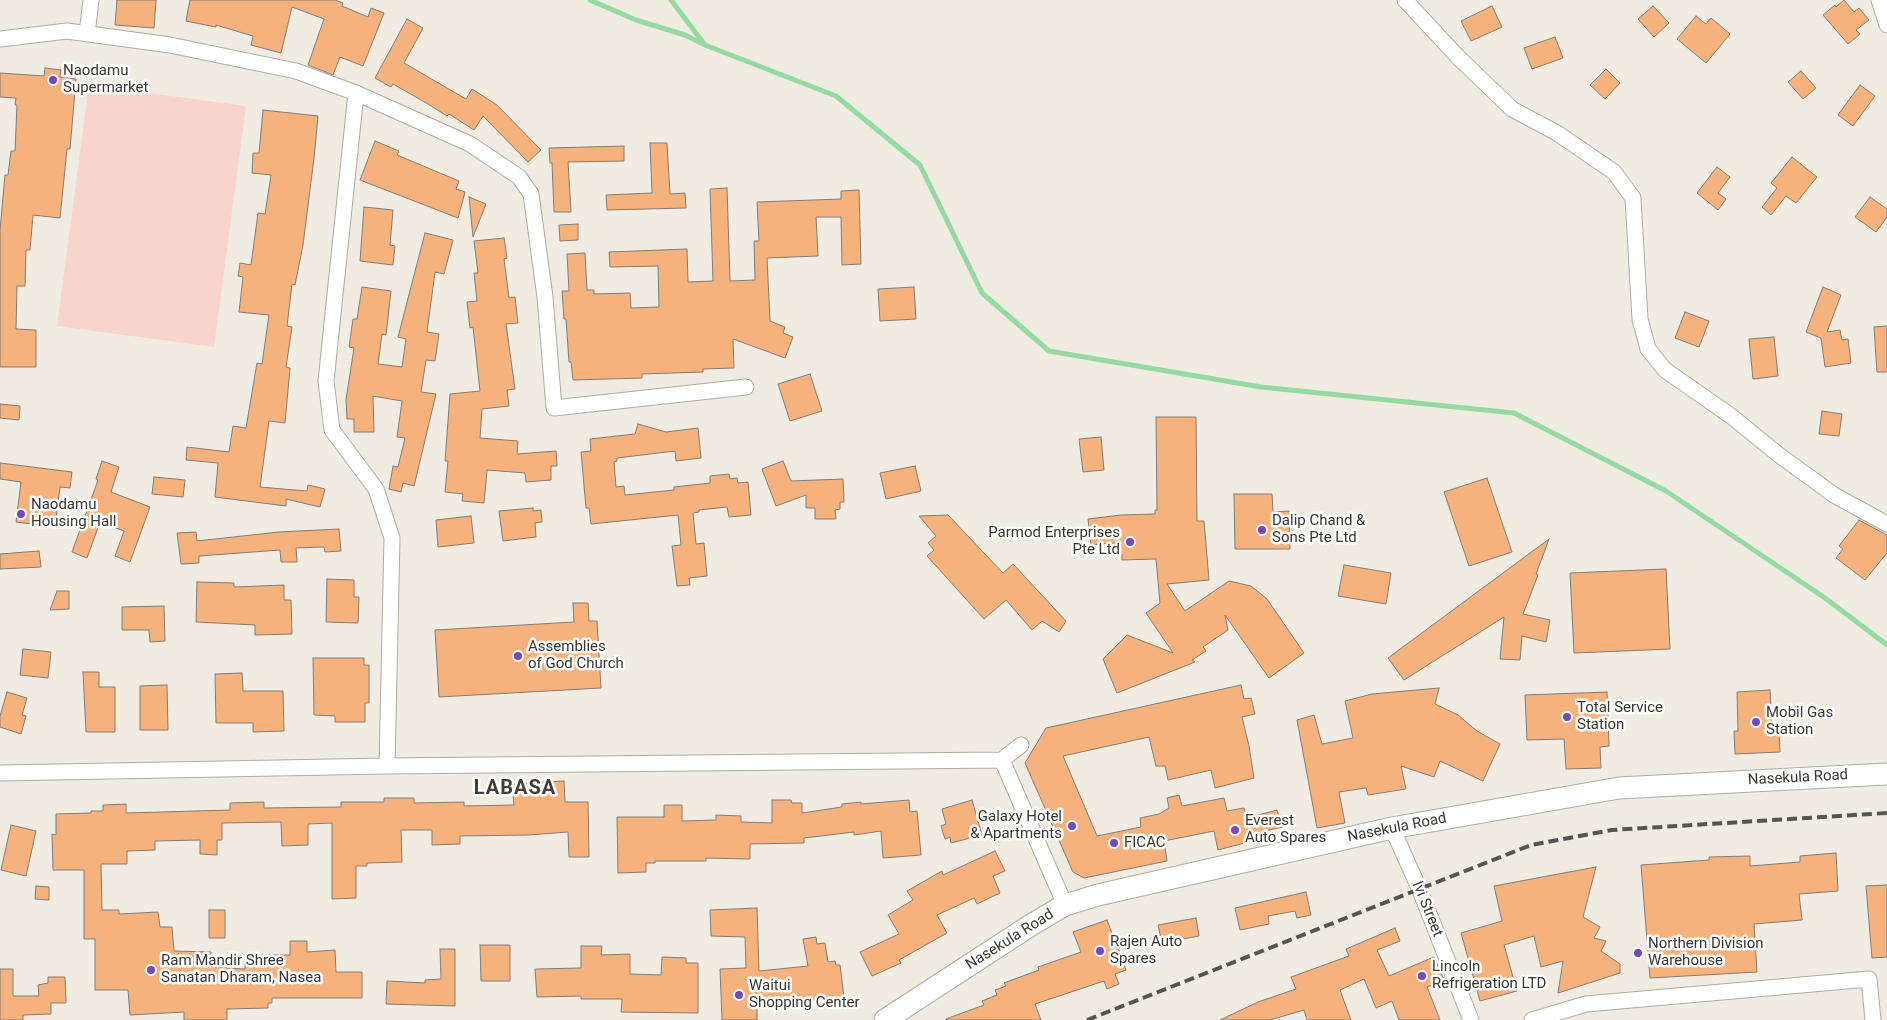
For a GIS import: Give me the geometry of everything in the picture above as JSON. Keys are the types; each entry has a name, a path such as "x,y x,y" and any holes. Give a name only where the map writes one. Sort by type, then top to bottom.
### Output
{"main road":[{"name":"Nasekula Road","path":"885,1020 1065,905 1098,895 1392,828 1619,788 1887,774"}],"street":[{"path":"87,34 91,0"},
{"path":"1405,0 1457,56 1512,109 1557,134 1614,172 1633,198 1640,319 1648,349 1665,370 1731,416 1779,455 1834,495 1887,524"},
{"path":"1879,0 1887,25"},
{"path":"0,39 67,31 170,45 296,71 356,93 470,144 519,177 531,194 545,297 554,408 746,387"},
{"path":"356,93 326,381 332,430 376,489 392,538 387,766"},
{"path":"0,773 387,766 1002,760 1021,746"},
{"path":"1002,760 1065,905"},
{"name":"Ivi Street","path":"1392,828 1419,888 1471,1020"},
{"path":"1532,1020 1586,1004 1869,979 1873,1020"}],"shaded area":[{"path":"89,85 246,106 214,347 57,326"}],"building":[{"path":"117,0 156,0 154,28 115,25"},
{"path":"190,0 335,0 343,3 342,6 368,17 371,8 384,13 363,66 340,57 333,75 308,65 324,19 292,7 281,53 251,45 253,36 216,25 216,27 186,21"},
{"path":"1844,0 1854,12 1859,8 1869,20 1856,30 1860,34 1848,44 1823,15"},
{"path":"1492,6 1502,27 1471,41 1461,21"},
{"path":"1653,6 1669,23 1654,37 1638,19"},
{"path":"1696,16 1706,24 1711,18 1730,34 1706,63 1677,39"},
{"path":"407,19 423,28 404,63 466,99 472,89 497,105 541,150 528,162 483,116 474,130 449,114 447,116 393,84 391,87 375,78"},
{"path":"1555,37 1563,58 1532,69 1524,48"},
{"path":"45,68 61,70 60,77 76,79 70,149 67,149 60,218 33,215 30,250 26,250 25,286 17,286 16,329 36,330 36,367 0,367 0,230 5,175 8,175 11,151 15,151 17,105 15,105 16,98 0,97 0,73 44,76"},
{"path":"1606,69 1620,83 1605,99 1590,85"},
{"path":"1801,71 1816,88 1803,99 1788,82"},
{"path":"1860,85 1875,96 1853,126 1838,115"},
{"path":"263,110 318,116 303,245 295,285 292,284 287,326 292,327 286,367 290,368 285,423 269,421 260,487 307,491 308,485 325,489 320,507 286,499 286,506 215,497 218,463 186,460 187,447 229,452 233,426 246,428 257,363 262,364 269,315 239,312 243,277 238,276 240,263 251,265 258,213 265,214 271,175 252,173 253,153 259,153"},
{"path":"375,141 399,151 397,155 459,181 456,189 465,192 458,218 360,180"},
{"path":"650,143 667,143 670,194 685,193 686,208 607,210 606,195 652,193"},
{"path":"624,146 624,161 568,162 571,212 554,212 552,163 550,163 549,148"},
{"path":"1792,157 1817,177 1796,203 1786,196 1771,215 1762,207 1777,188 1771,183"},
{"path":"1717,167 1730,177 1718,193 1726,199 1718,210 1697,193"},
{"path":"727,188 730,281 755,280 754,241 759,241 757,202 841,199 841,191 859,190 861,264 842,265 841,217 816,217 818,256 767,258 770,321 785,327 783,333 793,337 785,358 733,339 734,368 703,369 703,372 642,374 642,378 573,380 571,362 569,362 562,291 569,291 567,254 585,253 587,290 594,290 594,294 630,293 631,308 659,307 658,266 610,267 609,252 687,249 688,282 713,281 710,189"},
{"path":"469,197 486,204 473,237"},
{"path":"1870,197 1887,209 1887,217 1876,232 1855,217"},
{"path":"364,207 393,210 390,245 395,246 393,265 360,261"},
{"path":"578,224 578,240 560,241 559,225"},
{"path":"425,233 453,240 444,274 435,272 427,332 439,334 435,361 426,360 421,392 436,394 414,486 403,483 401,492 389,489 393,466 398,467 405,438 397,437 402,401 373,396 374,432 354,432 354,419 347,419 346,400 354,348 349,347 353,319 357,319 362,287 391,291 386,335 382,334 378,364 402,367 406,339 398,337"},
{"path":"504,238 507,258 504,259 509,298 515,297 518,323 506,324 515,389 507,390 509,406 482,409 480,438 518,441 517,454 556,451 557,466 551,466 551,480 526,482 525,473 487,470 484,503 462,501 463,494 445,492 448,461 445,461 450,394 480,391 473,327 470,328 467,302 477,301 474,273 478,273 474,241"},
{"path":"914,287 916,319 880,321 878,289"},
{"path":"1823,287 1841,295 1827,332 1840,330 1842,340 1848,339 1851,363 1825,367 1821,338 1806,332"},
{"path":"1685,312 1709,321 1699,347 1675,338"},
{"path":"1887,326 1887,372 1877,372 1874,327"},
{"path":"1774,337 1778,376 1753,379 1749,339"},
{"path":"810,374 822,411 790,421 778,384"},
{"path":"0,404 20,406 19,420 0,418"},
{"path":"1822,411 1842,414 1839,436 1819,434"},
{"path":"1156,417 1196,417 1197,521 1204,521 1209,580 1167,584 1185,611 1229,581 1251,586 1267,599 1304,653 1269,678 1225,615 1228,630 1203,647 1206,651 1192,660 1195,662 1117,693 1103,659 1127,635 1173,653 1146,613 1160,603 1156,559 1122,560 1122,554 1115,554 1115,543 1091,545 1088,519 1121,515 1155,514 1155,510 1157,510"},
{"path":"638,424 666,432 698,428 701,458 676,461 675,451 617,458 617,461 614,462 616,487 624,486 625,495 674,490 674,487 710,483 710,476 729,474 730,479 737,478 738,483 748,482 751,515 729,517 727,507 699,510 699,512 693,513 696,544 704,543 707,576 689,578 690,585 677,586 672,546 681,545 678,515 591,524 589,508 586,508 581,452 591,451 590,439 635,434"},
{"path":"1101,437 1104,470 1083,472 1079,439"},
{"path":"102,461 119,467 111,492 150,507 130,562 115,556 124,531 100,522 87,558 72,552 98,480 96,479"},
{"path":"783,461 791,481 843,479 844,502 840,502 840,509 835,510 836,519 815,519 815,508 806,508 806,495 776,506 762,469"},
{"path":"0,463 72,472 70,488 60,487 55,527 16,522 21,482 0,479"},
{"path":"915,466 921,491 886,499 880,473"},
{"path":"154,477 185,480 183,497 152,494"},
{"path":"1487,478 1512,552 1469,566 1444,492"},
{"name":"Dalip Chand & Sons Pte Ltd","path":"1234,494 1272,494 1273,512 1289,511 1290,549 1235,549"},
{"path":"533,508 533,511 541,510 542,522 535,523 536,537 503,541 499,511"},
{"path":"948,515 1003,573 1013,564 1066,621 1059,632 1042,621 1032,630 1006,600 984,619 927,556 934,550 928,543 936,536 919,516"},
{"path":"471,516 474,543 438,547 436,520"},
{"path":"1859,520 1887,535 1887,553 1865,580 1836,558 1843,549 1839,546"},
{"path":"339,529 341,551 325,552 324,547 296,548 297,562 281,562 280,550 199,556 199,563 181,564 177,533 196,532 197,541 279,532"},
{"path":"1549,539 1523,614 1550,620 1546,642 1522,636 1520,660 1500,659 1504,617 1404,680 1388,658"},
{"path":"39,551 41,567 0,569 0,554"},
{"path":"1344,565 1391,573 1386,604 1338,596"},
{"path":"1666,569 1670,649 1574,653 1570,573"},
{"path":"327,579 354,580 354,597 359,597 358,623 326,622"},
{"path":"197,582 234,583 234,587 284,585 284,600 291,600 292,634 255,635 255,625 196,622"},
{"path":"57,591 69,591 69,609 50,610"},
{"path":"573,603 588,603 589,621 597,621 601,688 439,697 435,630 574,622"},
{"path":"164,606 165,641 150,642 149,630 122,630 122,607"},
{"path":"23,649 51,652 48,678 20,675"},
{"path":"313,658 364,658 364,665 369,665 369,703 365,703 365,722 335,722 335,716 314,715"},
{"path":"83,672 99,672 99,687 115,687 115,732 86,732"},
{"path":"242,673 243,691 283,691 284,731 253,732 253,723 216,723 215,674"},
{"path":"167,685 168,730 140,730 140,686"},
{"path":"1241,685 1244,699 1251,698 1255,714 1242,717 1254,778 1215,788 1211,770 1168,780 1165,766 1156,766 1149,737 1063,756 1097,836 1141,827 1140,818 1159,814 1169,808 1167,798 1179,795 1182,806 1224,798 1227,811 1244,808 1247,818 1277,810 1282,827 1250,835 1252,841 1218,850 1214,831 1164,841 1167,861 1084,878 1073,872 1025,763 1046,728"},
{"path":"1439,688 1435,704 1458,715 1477,731 1500,744 1483,781 1440,761 1434,777 1401,766 1406,789 1368,795 1366,788 1339,792 1345,823 1317,828 1297,720 1314,715 1322,744 1353,738 1345,701 1372,694"},
{"name":"Mobil Gas Station","path":"1770,690 1772,727 1779,727 1780,752 1735,754 1734,731 1738,731 1737,692"},
{"path":"7,692 27,698 22,715 26,716 21,734 0,727 0,716"},
{"name":"Total Service Station","path":"1607,692 1609,746 1600,747 1601,768 1566,769 1564,739 1527,740 1525,695"},
{"path":"564,781 565,802 588,802 589,857 569,857 568,832 528,835 460,836 460,844 432,845 432,830 401,830 402,862 367,863 367,866 356,866 356,898 332,899 332,823 308,824 308,845 282,846 281,822 222,823 222,840 217,840 217,855 200,854 200,840 155,841 155,850 127,851 127,864 101,864 102,910 119,910 119,914 158,912 160,927 172,927 174,951 211,952 211,967 245,969 245,955 290,955 290,941 307,941 307,952 335,950 336,972 362,972 362,998 272,998 272,1003 268,1003 268,1008 227,1009 227,1020 184,1020 184,1012 130,1015 128,990 95,990 95,939 84,939 84,870 53,870 52,834 56,835 56,814 103,811 103,805 126,804 126,813 230,810 230,803 264,802 264,808 341,807 341,802 384,802 384,798 414,798 414,803 464,802 464,806 514,805 512,784"},
{"path":"772,800 791,800 792,803 802,803 802,813 842,807 842,804 909,800 910,812 917,811 921,855 883,858 881,831 854,835 854,832 804,838 804,843 750,844 750,859 706,858 706,861 655,861 655,863 646,863 646,872 618,873 617,817 664,817 664,805 682,805 682,821 716,820 716,815 741,816 741,822 772,823"},
{"path":"972,800 982,835 951,843 950,837 945,839 941,826 946,824 942,809"},
{"path":"11,825 36,831 26,876 1,870"},
{"path":"995,851 1005,871 993,876 1000,893 977,904 974,898 937,915 947,933 899,960 901,963 872,976 860,952 899,934 888,915 913,900 907,891 942,871 943,875"},
{"path":"1836,853 1838,891 1799,894 1802,920 1754,924 1757,972 1650,978 1641,865 1709,860 1709,857 1750,856 1750,866 1800,862 1800,856"},
{"path":"1596,867 1583,917 1600,927 1594,938 1606,941 1601,951 1620,964 1620,973 1558,993 1563,961 1541,967 1534,936 1504,945 1517,991 1480,1001 1461,933 1502,921 1494,886"},
{"path":"1887,885 1887,957 1872,958 1866,886"},
{"path":"36,886 49,887 49,900 35,899"},
{"path":"1306,892 1311,915 1297,918 1295,911 1268,916 1269,924 1240,930 1235,908"},
{"path":"757,908 759,971 808,966 803,939 816,937 817,944 825,943 828,962 835,961 836,965 840,965 844,997 757,1005 757,1020 722,1020 720,969 746,968 745,937 711,936 710,910"},
{"path":"209,910 225,910 225,938 209,938"},
{"path":"1196,918 1199,936 1162,943 1158,925"},
{"path":"1107,920 1126,970 1115,974 1119,984 1107,989 1104,981 1035,1004 1041,1020 946,1020 984,1005 982,1001 997,995 995,990 1006,986 1004,983 1039,970 1038,967 1081,952 1073,932"},
{"path":"1395,928 1400,941 1377,950 1389,976 1434,957 1444,980 1427,987 1440,1020 1399,1020 1392,1001 1376,1008 1364,979 1340,990 1351,1020 1307,1020 1304,1010 1270,1020 1220,1020 1258,1002 1296,989 1291,977 1349,956 1346,949"},
{"path":"480,945 510,945 510,981 481,981"},
{"path":"581,946 602,946 601,955 630,954 630,974 661,975 662,957 686,958 686,963 698,963 698,1013 621,1012 622,999 581,999 581,996 537,997 535,969 581,968"},
{"path":"440,949 455,949 455,1006 386,1004 387,981 425,983 425,980 441,979"},
{"path":"0,969 13,969 13,996 39,996 38,985 48,983 48,977 65,977 66,1003 51,1003 51,1014 23,1015 23,1020 0,1020"}],"waterway":[{"path":"590,0 636,20 685,35 703,44"},
{"path":"671,0 705,45 836,96 920,165 982,293 1049,351 1261,387 1514,413 1666,491 1825,598 1887,645"}],"railway":[{"path":"1087,1020 1531,845 1612,830 1887,813"}],"place":[{"name":"Naodamu Supermarket","path":"53,80"},
{"name":"Naodamu Housing Hall","path":"21,514"},
{"name":"Dalip Chand & Sons Pte Ltd","path":"1262,530"},
{"name":"Parmod Enterprises Pte Ltd","path":"1130,542"},
{"name":"Assemblies of God Church","path":"518,656"},
{"name":"Total Service Station","path":"1567,717"},
{"name":"Mobil Gas Station","path":"1756,722"},
{"name":"Galaxy Hotel & Apartments","path":"1072,826"},
{"name":"Everest Auto Spares","path":"1235,830"},
{"name":"FICAC","path":"1114,843"},
{"name":"Rajen Auto Spares","path":"1100,951"},
{"name":"Northern Division Warehouse","path":"1638,953"},
{"name":"Ram Mandir Shree Sanatan Dharam, Nasea","path":"151,970"},
{"name":"Lincoln Refrigeration LTD","path":"1422,976"},
{"name":"Waitui Shopping Center","path":"739,995"}],"district":[{"name":"LABASA","path":"515,789"}]}
